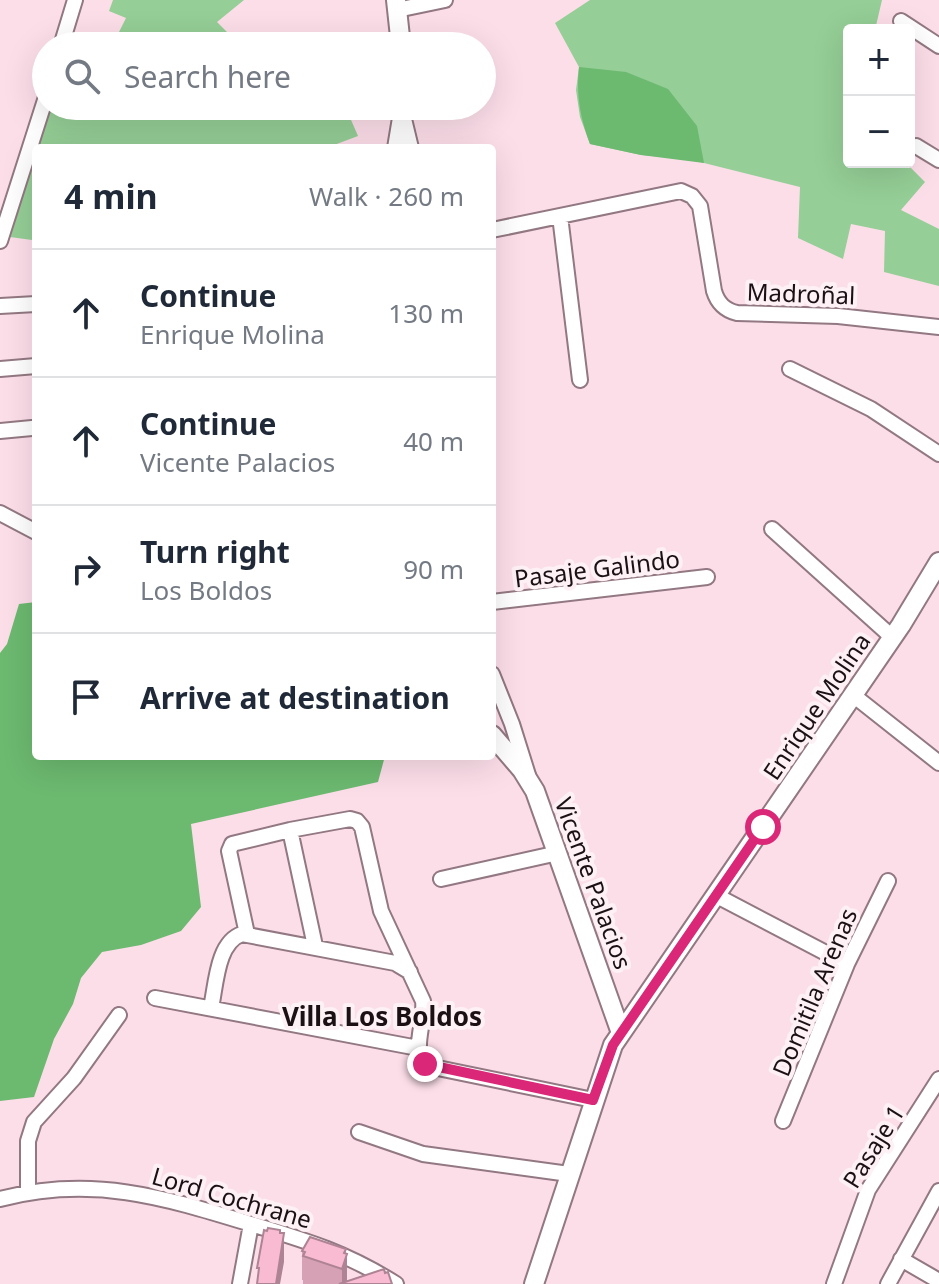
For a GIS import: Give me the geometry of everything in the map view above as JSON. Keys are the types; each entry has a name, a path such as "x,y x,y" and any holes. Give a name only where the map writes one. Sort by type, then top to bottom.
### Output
{"main road":[{"path":"397,5 400,32"},
{"path":"398,144 402,120"},
{"name":"Enrique Molina","path":"621,1033 853,695 939,562"},
{"name":"Vicente Palacios","path":"496,740 529,781 558,853 621,1033"},
{"path":"534,1284 593,1100 613,1045 621,1033"}],"street":[{"path":"65,32 75,0"},
{"path":"397,5 445,0"},
{"path":"901,21 937,41"},
{"path":"0,241 39,120"},
{"path":"406,120 410,144"},
{"path":"916,146 939,160"},
{"name":"Madroñal","path":"496,229 681,191 692,196 700,206 714,291 725,309 737,313 838,316 939,327"},
{"path":"0,197 11,210"},
{"path":"560,216 580,380"},
{"path":"0,306 32,304"},
{"path":"0,369 32,366"},
{"path":"790,369 871,409 939,454"},
{"path":"0,431 32,428"},
{"path":"0,513 32,530"},
{"path":"772,529 892,637"},
{"name":"Pasaje Galindo","path":"496,602 707,577"},
{"path":"496,684 529,781"},
{"path":"853,695 939,763"},
{"path":"247,934 230,846 290,830 350,819 360,824 381,911 421,994 424,1009 419,1059 428,1066 593,1100"},
{"path":"290,830 315,946"},
{"path":"441,879 558,853"},
{"name":"Domitila Arenas","path":"783,1121 847,964 888,881"},
{"path":"717,896 847,964"},
{"path":"211,1008 226,946 237,935 315,946 395,963 410,973"},
{"path":"155,998 418,1048"},
{"path":"28,1193 28,1141 34,1122 74,1078 119,1015"},
{"name":"Pasaje 1","path":"834,1284 868,1190 938,1085"},
{"path":"359,1132 423,1154 569,1174"},
{"name":"Lord Cochrane","path":"0,1199 74,1189 133,1192 168,1199 343,1254 396,1284"},
{"path":"888,1284 939,1191"},
{"path":"240,1284 251,1224"},
{"path":"901,1259 939,1281"}],"green space":[{"path":"113,0 244,0 217,22 227,32 119,32 126,18 109,11"},
{"path":"590,0 882,0 876,24 843,24 843,168 911,168 925,182 901,210 939,229 939,286 884,272 885,231 851,224 843,259 798,238 800,187 688,159 641,155 590,144 580,117 576,90 579,67 555,23"},
{"path":"579,67 626,72 668,89 697,126 704,163 641,155 590,144 580,106"},
{"path":"46,120 351,120 358,136 337,144 38,144"},
{"path":"32,165 32,240 10,237"},
{"path":"32,602 32,760 384,760 378,782 191,824 201,907 181,931 141,945 102,952 81,978 73,1004 54,1039 34,1097 0,1101 0,653 7,644 19,604"}],"building":[{"path":"268,1228 284,1233 276,1284 257,1284 264,1230"},
{"path":"310,1237 346,1249 342,1269 303,1256 305,1252 302,1251"},
{"path":"384,1269 392,1284 339,1284"}],"district":[{"name":"Villa Los Boldos","path":"382,1016"}],"route":[{"path":"425,1064 593,1100 613,1045 763,827"}]}
